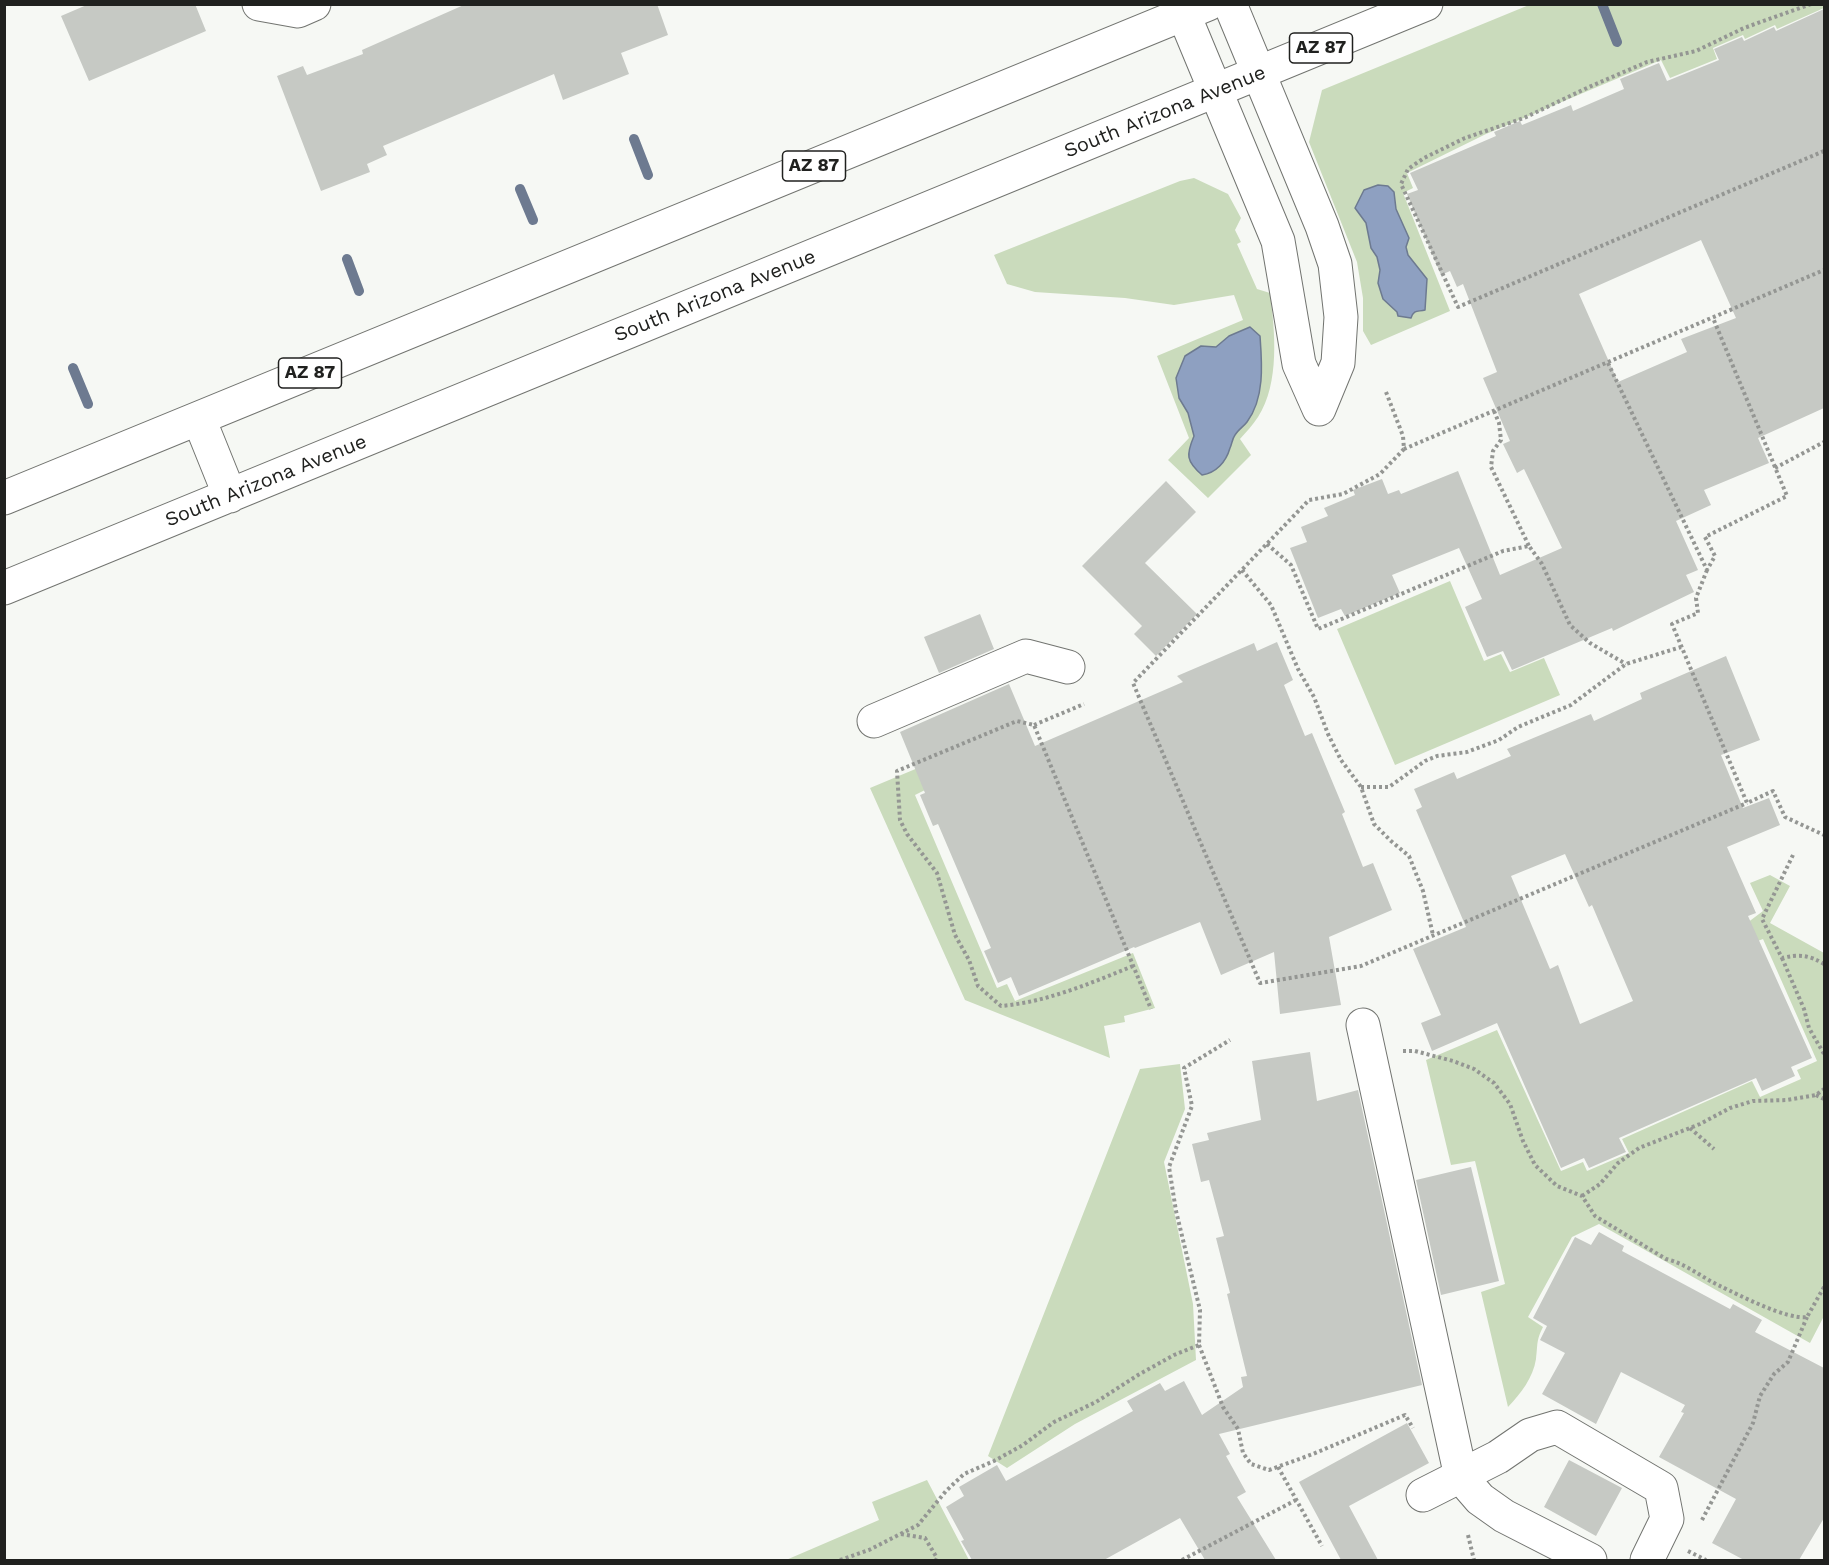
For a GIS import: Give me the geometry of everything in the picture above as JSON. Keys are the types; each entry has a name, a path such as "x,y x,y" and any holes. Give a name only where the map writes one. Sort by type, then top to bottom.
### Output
{"main road":[{"path":"259,4 298,11 314,4"},
{"path":"1192,8 1216,91 1278,241 1299,364 1319,409 1338,363 1341,317 1335,264 1322,226 1230,4"},
{"name":"South Arizona Avenue","path":"4,588 1426,4"},
{"name":"AZ 87","path":"4,498 1192,8"},
{"path":"1278,241 1322,226"},
{"path":"199,418 230,496"},
{"path":"874,721 1026,656 1068,667"},
{"path":"1363,1025 1457,1461 1480,1499 1504,1516 1590,1560"},
{"path":"1423,1495 1457,1461 1497,1457 1530,1435 1557,1427 1661,1488 1668,1519 1647,1560"}],"path":[{"path":"1811,4 1744,28 1696,51 1647,62 1524,118 1465,138 1424,158 1408,169 1401,184 1458,307 1824,151"},
{"path":"1824,270 1404,449 1380,474 1343,494 1309,500 1133,683 1260,983 1361,966 1773,791 1785,817 1824,835"},
{"path":"1713,318 1787,496 1705,537 1714,556 1696,598 1698,613 1672,624 1747,802"},
{"path":"1608,363 1707,570"},
{"path":"1386,393 1403,436 1404,449"},
{"path":"1494,411 1499,423 1501,440 1493,451 1491,467 1529,546 1542,564 1570,625 1590,643 1626,664"},
{"path":"1775,468 1824,442"},
{"path":"1267,544 1291,566 1318,629 1503,551 1529,546"},
{"path":"1242,570 1271,604 1298,669 1314,697 1328,734 1341,760 1361,787 1374,824 1390,842 1409,856 1423,891 1433,935"},
{"path":"1361,787 1389,787 1425,761 1437,756 1467,752 1499,740 1518,727 1571,705 1626,664 1681,647"},
{"path":"1084,704 1034,725 1017,721 897,771 900,820 907,834 938,873 955,935 969,960 978,986 1001,1006 1025,1004 1087,985 1133,966"},
{"path":"1034,725 1150,1009"},
{"path":"1793,855 1762,919 1802,1002 1809,1028 1824,1054"},
{"path":"1782,958 1795,954 1812,957 1824,964"},
{"path":"1230,1040 1184,1068 1192,1106 1169,1167 1176,1211 1200,1310 1199,1345 1223,1407 1238,1429 1243,1453 1251,1464 1269,1470 1405,1415 1426,1447 1457,1461"},
{"path":"1370,1059 1400,1051 1415,1051 1474,1069 1494,1083 1510,1104 1523,1141 1535,1165 1557,1186 1582,1196 1595,1216 1666,1259 1679,1262 1718,1286 1776,1312 1800,1318 1807,1317"},
{"path":"1582,1196 1600,1184 1618,1163 1639,1148 1690,1128 1730,1108 1754,1101 1787,1100 1816,1095 1824,1089"},
{"path":"1816,1095 1824,1099"},
{"path":"1690,1128 1714,1149"},
{"path":"1698,1529 1753,1423 1760,1396 1774,1374 1788,1362 1807,1317 1824,1287"},
{"path":"840,1560 869,1550 918,1525 946,1491 964,1474 1023,1445 1054,1422 1096,1402 1173,1355 1199,1345"},
{"path":"1278,1467 1322,1546"},
{"path":"1182,1560 1296,1500"},
{"path":"899,1534 925,1538 937,1560"},
{"path":"1684,1555 1686,1550 1706,1560"}],"green space":[{"path":"1529,5 1824,5 1824,8 1777,29 1775,25 1745,39 1743,35 1713,48 1717,59 1670,78 1661,60 1486,134 1407,173 1413,188 1403,193 1450,311 1371,345 1363,331 1363,298 1357,262 1309,142 1322,90"},
{"path":"1194,178 1228,194 1241,218 1235,230 1241,242 1237,244 1257,289 1270,293 1274,340 1270,389 1256,420 1240,439 1251,455 1208,498 1168,460 1189,438 1157,356 1243,320 1234,295 1174,305 1125,298 1035,292 1007,284 994,255 1180,181"},
{"path":"1450,581 1484,661 1501,654 1510,672 1544,658 1560,695 1395,765 1337,629"},
{"path":"925,765 929,788 915,795 997,988 1007,984 1015,1001 1133,953 1155,1008 1124,1016 1125,1022 1104,1026 1110,1058 965,1000 870,788"},
{"path":"1770,875 1790,886 1770,923 1824,953 1824,1316 1810,1343 1599,1224 1572,1237 1528,1317 1543,1327 1538,1339 1536,1359 1526,1385 1508,1407 1481,1292 1505,1284 1475,1161 1451,1165 1426,1060 1497,1030 1561,1171 1583,1162 1587,1171 1629,1153 1622,1139 1752,1081 1760,1097 1801,1079 1797,1070 1817,1061 1763,939 1755,942 1747,923 1763,911 1750,883"},
{"path":"1180,1064 1185,1109 1164,1162 1193,1304 1196,1360 1075,1424 1007,1468 988,1456 1140,1069"},
{"path":"927,1480 969,1560 786,1560 879,1520 872,1502"}],"water":[{"path":"1378,185 1388,186 1394,192 1396,209 1409,238 1406,247 1408,255 1427,279 1425,310 1415,312 1411,318 1398,316 1397,312 1383,299 1378,283 1380,270 1377,257 1371,248 1366,223 1355,208 1364,190"},
{"path":"1250,327 1260,336 1261,380 1257,402 1253,413 1234,437 1223,462 1212,472 1202,475 1190,462 1189,453 1194,436 1188,413 1179,398 1176,378 1185,356 1201,346 1216,347 1229,336"}],"building":[{"path":"89,4 195,4 206,31 89,81 61,16"},
{"path":"466,4 657,4 668,35 621,53 629,74 563,100 554,74 383,146 387,155 367,164 370,172 321,191 277,76 303,66 307,75 363,54 362,50"},
{"path":"1824,9 1824,408 1758,438 1769,463 1704,490 1711,505 1676,521 1698,570 1686,575 1694,592 1613,631 1612,628 1512,670 1503,651 1487,657 1465,607 1482,599 1459,548 1392,575 1400,593 1345,616 1341,609 1318,618 1290,548 1307,542 1301,527 1328,516 1324,508 1355,495 1353,490 1382,479 1388,494 1399,490 1401,494 1458,471 1500,575 1562,548 1524,469 1517,473 1503,444 1510,441 1483,378 1497,372 1463,284 1457,287 1450,271 1441,275 1407,194 1418,190 1410,173 1496,136 1494,132 1520,121 1522,125 1571,105 1573,111 1624,89 1620,79 1659,63 1667,81 1719,60 1714,49 1742,37 1744,41 1774,27 1776,31","holes":["1701,240 1736,318 1681,339 1687,352 1618,382 1579,294"]},
{"path":"1166,481 1196,512 1145,563 1197,614 1156,656 1134,634 1142,626 1082,566"},
{"path":"980,614 994,649 939,673 924,637"},
{"path":"1277,642 1293,680 1284,685 1305,736 1312,733 1345,812 1342,814 1363,867 1373,863 1392,910 1329,937 1341,1005 1280,1014 1274,952 1221,975 1200,922 1134,947 1019,996 1011,977 998,983 984,951 991,948 938,824 933,826 920,795 925,793 900,732 1009,684 1035,746 1183,682 1177,676 1254,643 1257,651"},
{"path":"1726,656 1760,740 1721,755 1743,808 1769,798 1780,825 1727,847 1756,913 1748,916 1812,1058 1791,1067 1795,1076 1762,1091 1756,1078 1619,1138 1626,1152 1589,1168 1584,1158 1561,1168 1497,1023 1432,1051 1421,1023 1441,1015 1413,949 1466,927 1416,810 1422,807 1414,789 1454,772 1457,779 1511,756 1507,749 1591,714 1594,721 1642,699 1640,693","holes":["1565,854 1589,907 1592,905 1633,1001 1580,1024 1558,965 1550,969 1511,876"]},
{"path":"1310,1052 1317,1101 1358,1090 1422,1385 1219,1434 1230,1454 1226,1456 1246,1492 1237,1497 1276,1560 1205,1560 1180,1518 1104,1560 972,1560 946,1507 964,1496 959,1487 997,1465 1006,1481 1133,1411 1127,1401 1160,1383 1165,1391 1184,1381 1202,1415 1243,1387 1241,1377 1247,1376 1216,1238 1224,1236 1209,1180 1201,1182 1192,1144 1209,1140 1207,1133 1261,1120 1252,1061"},
{"path":"1471,1167 1499,1281 1441,1295 1416,1180"},
{"path":"1599,1232 1624,1246 1622,1251 1730,1309 1733,1304 1762,1320 1755,1332 1824,1368 1824,1518 1799,1560 1744,1560 1712,1543 1736,1499 1659,1457 1684,1413 1681,1412 1685,1405 1621,1372 1596,1424 1542,1394 1565,1353 1540,1340 1547,1326 1533,1318 1575,1237 1591,1245"},
{"path":"1407,1423 1429,1463 1349,1506 1378,1560 1341,1560 1299,1482"},
{"path":"1569,1460 1622,1488 1596,1536 1544,1507"}],"waterway":[{"path":"1602,4 1617,42"},
{"path":"634,139 648,175"},
{"path":"520,189 533,220"},
{"path":"347,259 359,291"},
{"path":"73,368 88,404"}]}
